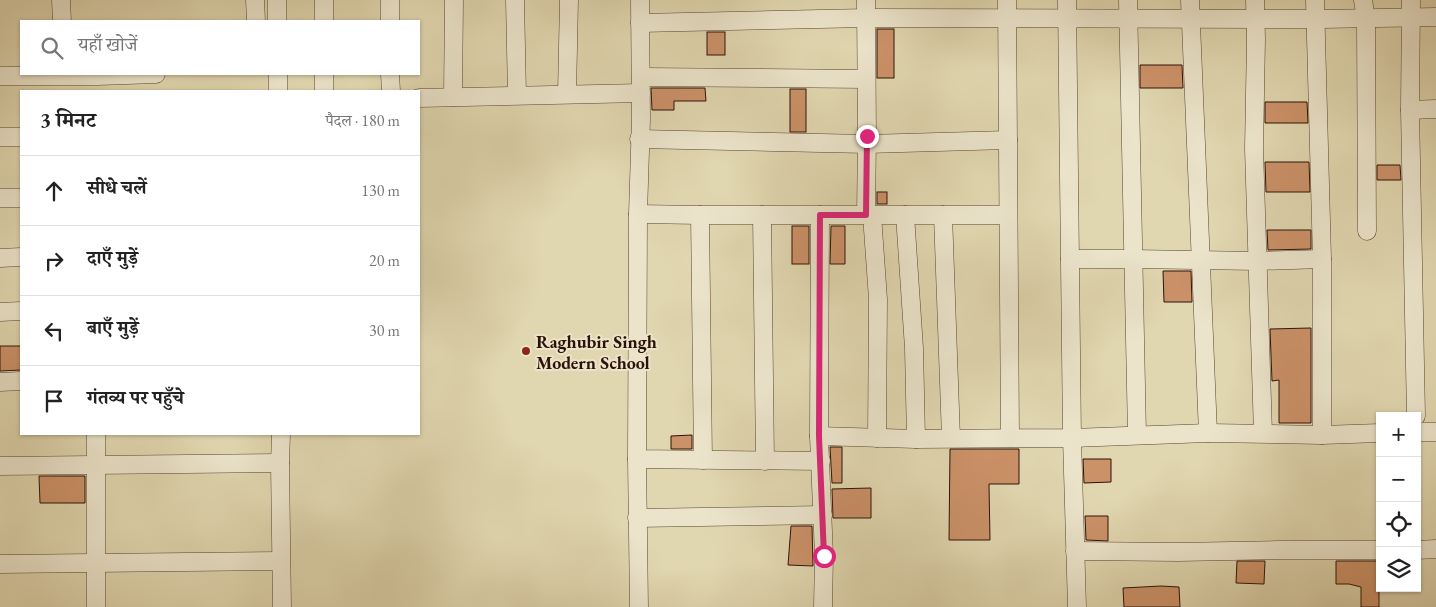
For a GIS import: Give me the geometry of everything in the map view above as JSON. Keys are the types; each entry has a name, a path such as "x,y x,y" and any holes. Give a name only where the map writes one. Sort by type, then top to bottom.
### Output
{"street":[{"path":"62,0 62,20"},
{"path":"255,0 256,20"},
{"path":"277,0 277,20"},
{"path":"324,0 324,20"},
{"path":"390,0 390,20"},
{"path":"453,97 454,0"},
{"path":"516,0 516,95"},
{"path":"567,94 569,0"},
{"path":"638,607 640,0"},
{"path":"866,0 869,215 878,299 877,438"},
{"path":"1007,0 1010,438"},
{"path":"1067,0 1072,438 1077,607"},
{"path":"1128,0 1137,435"},
{"path":"1190,0 1208,433"},
{"path":"1255,0 1254,149 1263,433"},
{"path":"1315,0 1322,259 1322,434"},
{"path":"1363,0 1366,19 1367,231"},
{"path":"1411,0 1410,110 1416,412"},
{"path":"640,23 866,18 1366,19 1436,17"},
{"path":"0,76 63,75"},
{"path":"278,75 278,90"},
{"path":"324,75 324,90"},
{"path":"390,75 391,90"},
{"path":"420,98 567,94 641,85 866,79"},
{"path":"1410,110 1436,109"},
{"path":"0,137 20,137"},
{"path":"639,139 867,144 1008,140"},
{"path":"0,198 20,198"},
{"path":"638,214 1008,215"},
{"path":"700,215 703,460"},
{"path":"762,215 765,461"},
{"path":"820,215 819,436 824,556 823,607"},
{"path":"905,215 914,348 916,439"},
{"path":"943,215 951,438"},
{"path":"0,258 20,257"},
{"path":"1070,260 1258,261 1322,259"},
{"path":"0,312 20,312"},
{"path":"0,382 20,381"},
{"path":"1421,432 1436,432"},
{"path":"819,436 916,439 1072,438 1208,433 1376,433"},
{"path":"96,435 96,607"},
{"path":"281,435 282,607"},
{"path":"637,459 821,461"},
{"path":"0,466 280,463"},
{"path":"638,518 823,515"},
{"path":"1075,550 1178,552 1376,550"},
{"path":"1421,550 1436,550"},
{"path":"0,564 281,561"}],"building":[{"path":"877,29 894,29 894,78 877,78"},
{"path":"707,32 725,32 725,55 707,55"},
{"path":"1140,65 1182,65 1183,88 1140,88"},
{"path":"651,88 705,88 706,101 674,101 674,110 652,110"},
{"path":"790,89 806,89 806,132 790,132"},
{"path":"1265,102 1307,102 1308,123 1265,123"},
{"path":"1265,162 1309,162 1310,192 1266,192"},
{"path":"1377,165 1400,165 1401,180 1377,180"},
{"path":"877,192 887,192 887,204 877,204"},
{"path":"792,226 809,226 809,264 792,264"},
{"path":"831,226 845,226 845,264 830,264"},
{"path":"1267,230 1311,230 1311,249 1268,250"},
{"path":"1163,271 1191,271 1192,302 1164,302"},
{"path":"1311,328 1311,423 1279,423 1279,380 1272,381 1270,329"},
{"path":"0,346 20,346 20,370 0,371"},
{"path":"692,435 692,449 671,449 671,436"},
{"path":"830,447 842,447 842,483 832,483"},
{"path":"950,449 1019,449 1019,484 989,484 990,540 949,540"},
{"path":"1083,459 1111,459 1111,482 1084,483"},
{"path":"39,476 85,476 85,503 40,503"},
{"path":"871,488 871,518 833,518 832,489"},
{"path":"1085,516 1108,516 1108,541 1086,540"},
{"path":"791,526 812,526 813,566 788,565"},
{"path":"1237,561 1265,561 1264,584 1236,583"},
{"path":"1336,561 1376,561 1376,592 1379,592 1379,607 1361,607 1361,587 1349,584 1336,584"},
{"path":"1179,587 1180,607 1124,607 1123,588"}],"place":[{"name":"Raghubir Singh Modern School","path":"526,351"}],"route":[{"path":"824,556 819,436 820,215 866,215 867,136"}]}
